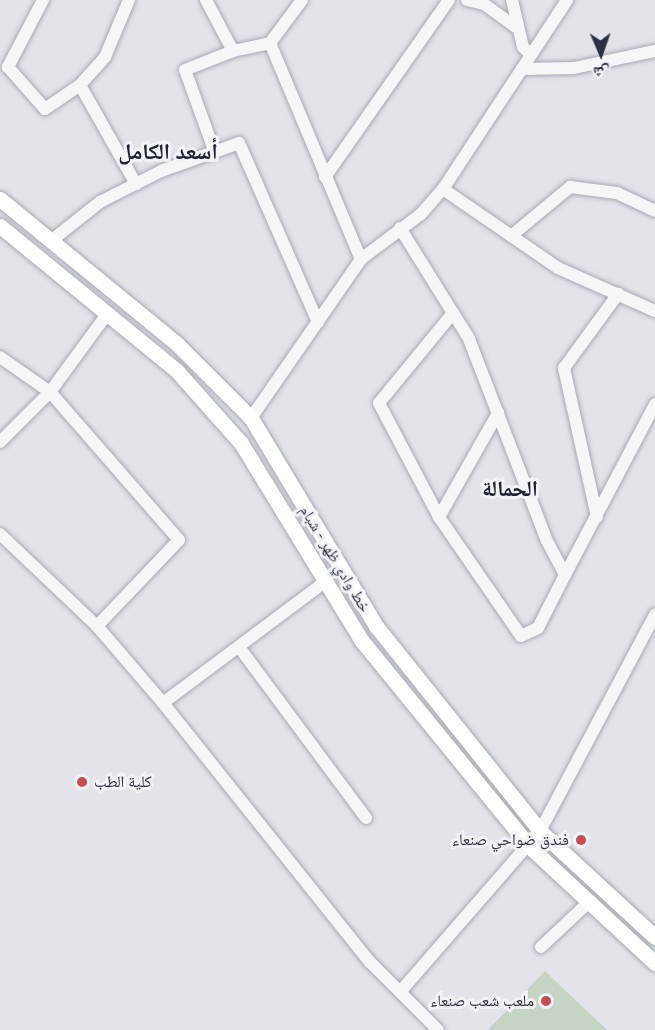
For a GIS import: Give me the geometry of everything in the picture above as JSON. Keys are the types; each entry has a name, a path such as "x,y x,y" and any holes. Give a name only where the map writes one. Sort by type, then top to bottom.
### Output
{"main road":[{"name":"خط وادي ظهر - شبام","path":"0,199 177,344 251,418 376,626 540,831 655,937"},
{"name":"خط وادي ظهر - شبام","path":"0,226 177,371 241,443 362,641 529,846 655,963"}],"street":[{"path":"43,0 8,67 45,109 80,85 105,57 129,0"},
{"path":"206,0 233,51"},
{"path":"214,150 185,70 233,51 270,44 302,0"},
{"path":"326,177 449,0"},
{"path":"467,0 484,4 516,27"},
{"path":"512,0 516,27 523,47 530,54"},
{"path":"251,418 361,259 421,214 443,189 567,0"},
{"path":"270,44 361,259"},
{"path":"522,69 574,68 655,51"},
{"path":"80,85 136,184"},
{"path":"51,241 100,202 214,150 239,143 318,322"},
{"path":"511,236 570,187 617,193 655,211"},
{"path":"443,189 558,268 655,311"},
{"path":"400,228 469,339 547,541 565,575"},
{"path":"597,517 564,368 618,294"},
{"path":"453,313 379,403 439,517 521,636 538,628 654,407"},
{"path":"0,442 50,392 107,314"},
{"path":"0,357 50,392 179,540 97,626"},
{"path":"439,517 498,413"},
{"path":"0,534 97,626 163,703 370,962 438,1030"},
{"path":"163,703 325,582"},
{"path":"400,992 540,831 655,615"},
{"path":"239,647 366,818"},
{"path":"541,947 589,902"}],"green space":[{"name":"ملعب شعب صنعاء","path":"545,971 607,1030 488,1030"}],"place":[{"name":"كلية الطب","path":"82,782"},
{"name":"فندق ضواحي صنعاء","path":"581,840"},
{"name":"ملعب شعب صنعاء","path":"546,1001"}],"district":[{"name":"أسعد الكامل","path":"168,153"},
{"name":"الحمالة","path":"510,490"}]}
